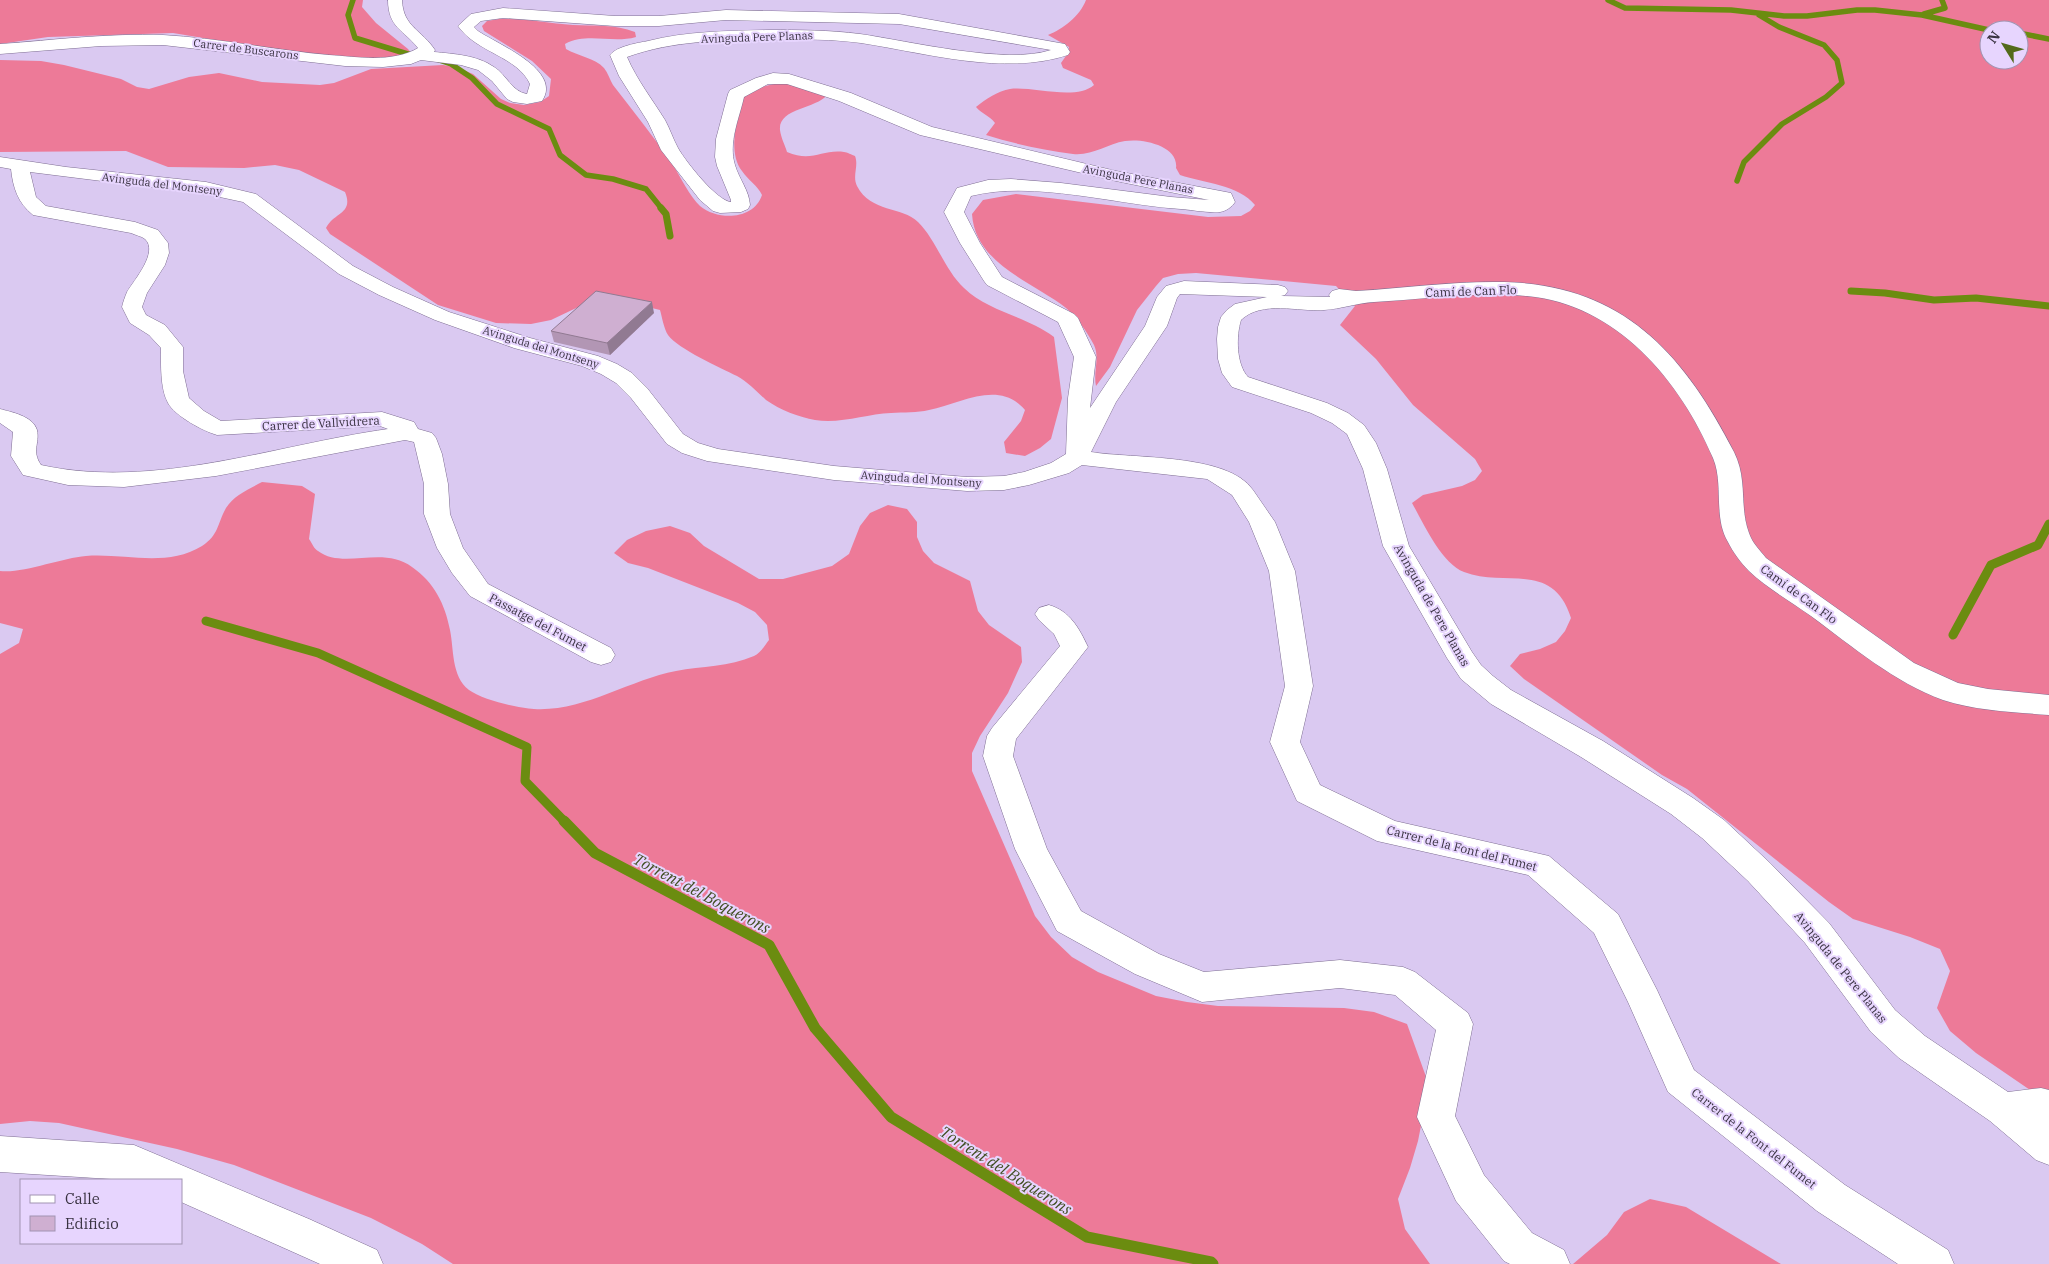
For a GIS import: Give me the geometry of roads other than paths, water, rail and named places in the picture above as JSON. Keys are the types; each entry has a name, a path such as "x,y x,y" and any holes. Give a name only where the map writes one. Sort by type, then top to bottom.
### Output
{"street":[{"path":"395,0 397,14 402,25 426,48 426,52 422,55"},
{"name":"Avinguda Pere Planas","path":"422,55 462,60 482,66 492,71 512,95 523,100 536,97 538,86 535,76 511,56 484,43 471,34 466,26 476,17 503,13 615,21 659,21 726,15 898,19 1059,47 1062,52 1050,57 1023,59 981,56 836,36 732,35 652,45 618,55 627,76 646,104 670,150 707,196 720,207 734,208 741,206 741,195 726,165 725,141 736,94 762,81 773,78 789,79 845,97 926,131 1116,176 1224,197 1226,202 1219,206 1162,202 1061,189 1011,185 988,186 964,192 954,212 970,244 994,281 1067,318 1084,358 1079,398 1078,457"},
{"name":"Carrer de Buscarons","path":"0,49 79,43 165,40 267,54 369,62 402,61 422,55"},
{"name":"Avinguda del Montseny","path":"10,164 206,188 249,198 346,270 386,291 442,316 522,343 590,361 609,369 624,378 639,393 674,438 690,448 715,456 834,473 967,484 1004,483 1029,478 1060,468 1078,457"},
{"name":"Carrer de Vallvidrera","path":"0,416 8,417 17,422 25,430 23,456 32,470 68,478 124,480 216,469 325,446 407,432 406,427 382,420 301,422 217,428 196,416 178,401 172,372 172,346 157,330 136,319 132,307 137,293 155,265 159,253 158,243 151,234 135,228 40,211 31,205 10,164"},
{"path":"1078,457 1104,402 1139,354 1156,326 1166,297 1172,290 1184,287 1213,288 1356,297"},
{"name":"Camí de Can Flo","path":"1356,297 1487,288 1551,292 1574,298 1599,308 1647,341 1696,404 1726,460 1731,481 1736,530 1742,545 1757,564 1904,670 1952,692 1988,699 2049,704"},
{"name":"Avinguda de Pere Planas","path":"1356,297 1326,304 1271,303 1238,311 1231,318 1228,331 1229,365 1232,374 1240,382 1331,413 1356,430 1375,469 1396,546 1471,672 1501,697 1592,750 1682,806 1713,829 1759,872 1817,933 1883,1020 1912,1047 2003,1109 2049,1148"},
{"name":"Passatge del Fumet","path":"407,432 424,438 430,454 436,484 437,514 450,548 461,567 479,590 601,655"},
{"name":"Carrer de la Font del Fumet","path":"1078,457 1109,462 1186,468 1214,473 1241,490 1262,522 1282,571 1299,686 1285,742 1308,793 1388,832 1538,865 1606,924 1645,1000 1681,1081 1831,1198 1934,1264"},
{"path":"1049,614 1066,629 1074,647 1002,736 998,756 1031,849 1069,921 1147,964 1202,987 1340,974 1403,982 1455,1024 1436,1117 1470,1188 1518,1247 1550,1264"},
{"path":"2003,1109 2041,1105 2049,1107"},
{"path":"0,1154 134,1163 173,1179"},
{"path":"182,1183 295,1232 363,1264"}],"waterway":[{"path":"353,0 348,15 355,38 411,55"},
{"path":"1608,0 1625,8 1731,10 1784,16 1807,16 1857,10 1875,10 1922,15 1979,28"},
{"path":"1924,14 1945,8 1942,0"},
{"path":"1737,181 1744,162 1782,124 1826,97 1842,83 1837,60 1824,45 1779,27 1759,15"},
{"path":"2029,35 2049,39"},
{"path":"439,60 451,64 472,78 497,104 549,129 560,155 586,175 613,179 646,189 662,209"},
{"path":"661,208 666,214 670,236"},
{"path":"1851,291 1885,293 1934,300 1976,298 2049,306"},
{"path":"1953,635 1991,565 2038,545 2049,524"},
{"name":"Torrent del Boquerons","path":"206,621 318,653 527,747 525,781 565,822"},
{"name":"Torrent del Boquerons","path":"564,821 595,853 769,945 815,1028 891,1117 1087,1237 1211,1262 1213,1264"}]}
